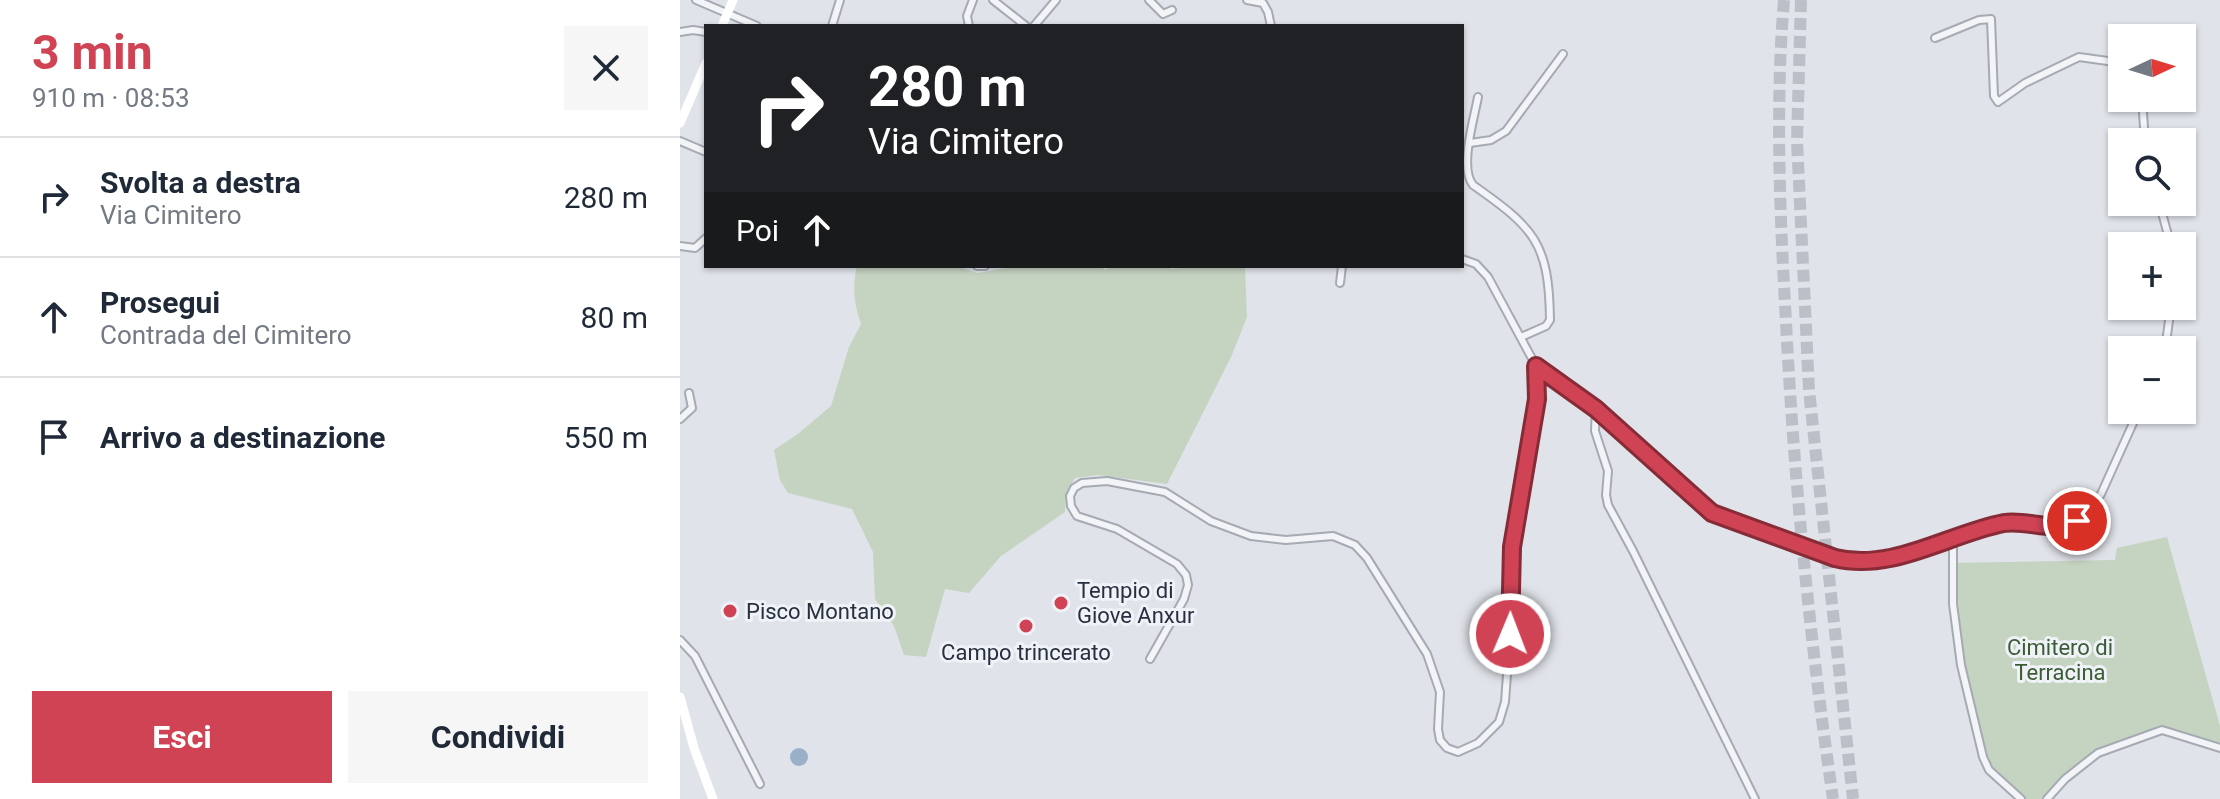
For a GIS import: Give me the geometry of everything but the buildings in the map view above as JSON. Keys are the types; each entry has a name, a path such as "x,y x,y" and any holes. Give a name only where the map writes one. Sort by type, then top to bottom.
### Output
{"main road":[{"path":"723,24 733,0"},
{"path":"681,117 704,67"},
{"path":"680,697 713,799"}],"street":[{"path":"696,0 752,24"},
{"path":"833,24 840,0"},
{"path":"969,24 967,16 973,0"},
{"path":"993,0 1023,24"},
{"path":"1036,24 1056,0"},
{"path":"1149,0 1163,14 1172,10"},
{"path":"1247,0 1264,5 1271,24"},
{"path":"1935,38 1979,20 1991,19 1994,96 1998,102 2025,83 2079,57 2108,61"},
{"path":"680,32 704,32"},
{"path":"1470,143 1488,141 1506,131 1563,54"},
{"path":"1478,97 1466,170 1469,180 1519,218 1542,255 1550,320 1546,326 1521,337"},
{"path":"680,141 704,151"},
{"path":"680,246 695,248 704,240"},
{"path":"1150,659 1184,599 1188,585 1186,575 1177,564 1117,529 1077,516 1070,496 1074,488 1084,482 1107,481 1162,491 1217,524 1251,536 1286,540 1336,536 1355,545 1365,554 1429,658 1440,692 1440,740 1447,748 1458,752 1478,743 1499,722 1506,699 1511,557 1537,399 1536,366 1488,277 1479,266 1464,260"},
{"path":"1340,283 1342,268"},
{"path":"1536,366 1596,409 1700,504 1732,522 1855,562 1876,560 2006,523 2063,526 2077,521 2101,494 2133,424"},
{"path":"680,419 692,408 689,393"},
{"path":"1596,409 1595,431 1608,471 1608,505 1755,799"},
{"path":"1953,539 1953,604 1957,640 1979,744 1988,769 2021,799"},
{"path":"680,640 695,656 760,784"},
{"path":"2047,799 2065,779 2098,753 2151,733 2162,730 2220,748"}],"green space":[{"path":"857,268 963,268 977,273 1006,268 1245,268 1247,317 1231,357 1167,484 1098,475 1075,478 1066,492 1065,512 1001,556 969,593 945,589 926,657 904,655 894,626 875,599 873,552 852,509 788,493 780,480 774,450 831,406 849,347 861,324 854,295"},
{"name":"Cimitero di Terracina","path":"2167,537 2220,726 2220,743 2161,728 2097,750 2044,799 2025,799 1987,767 1961,678 1951,620 1951,563 2115,560 2117,548"}],"water":[{"path":"795,748 803,748 808,757 806,764 795,766 790,761 790,753"}],"tunnel":[{"path":"1784,0 1779,161 1789,382 1804,561 1833,799"},
{"path":"1801,0 1797,141 1809,390 1853,799"}],"place":[{"name":"Tempio di Giove Anxur","path":"1061,603"},
{"name":"Pisco Montano","path":"730,611"},
{"name":"Campo trincerato","path":"1026,626"}],"route":[{"path":"1510,634 1511,557 1537,399 1536,366 1596,409 1712,513 1835,558 1871,561 2002,524 2063,526 2077,521"}]}
